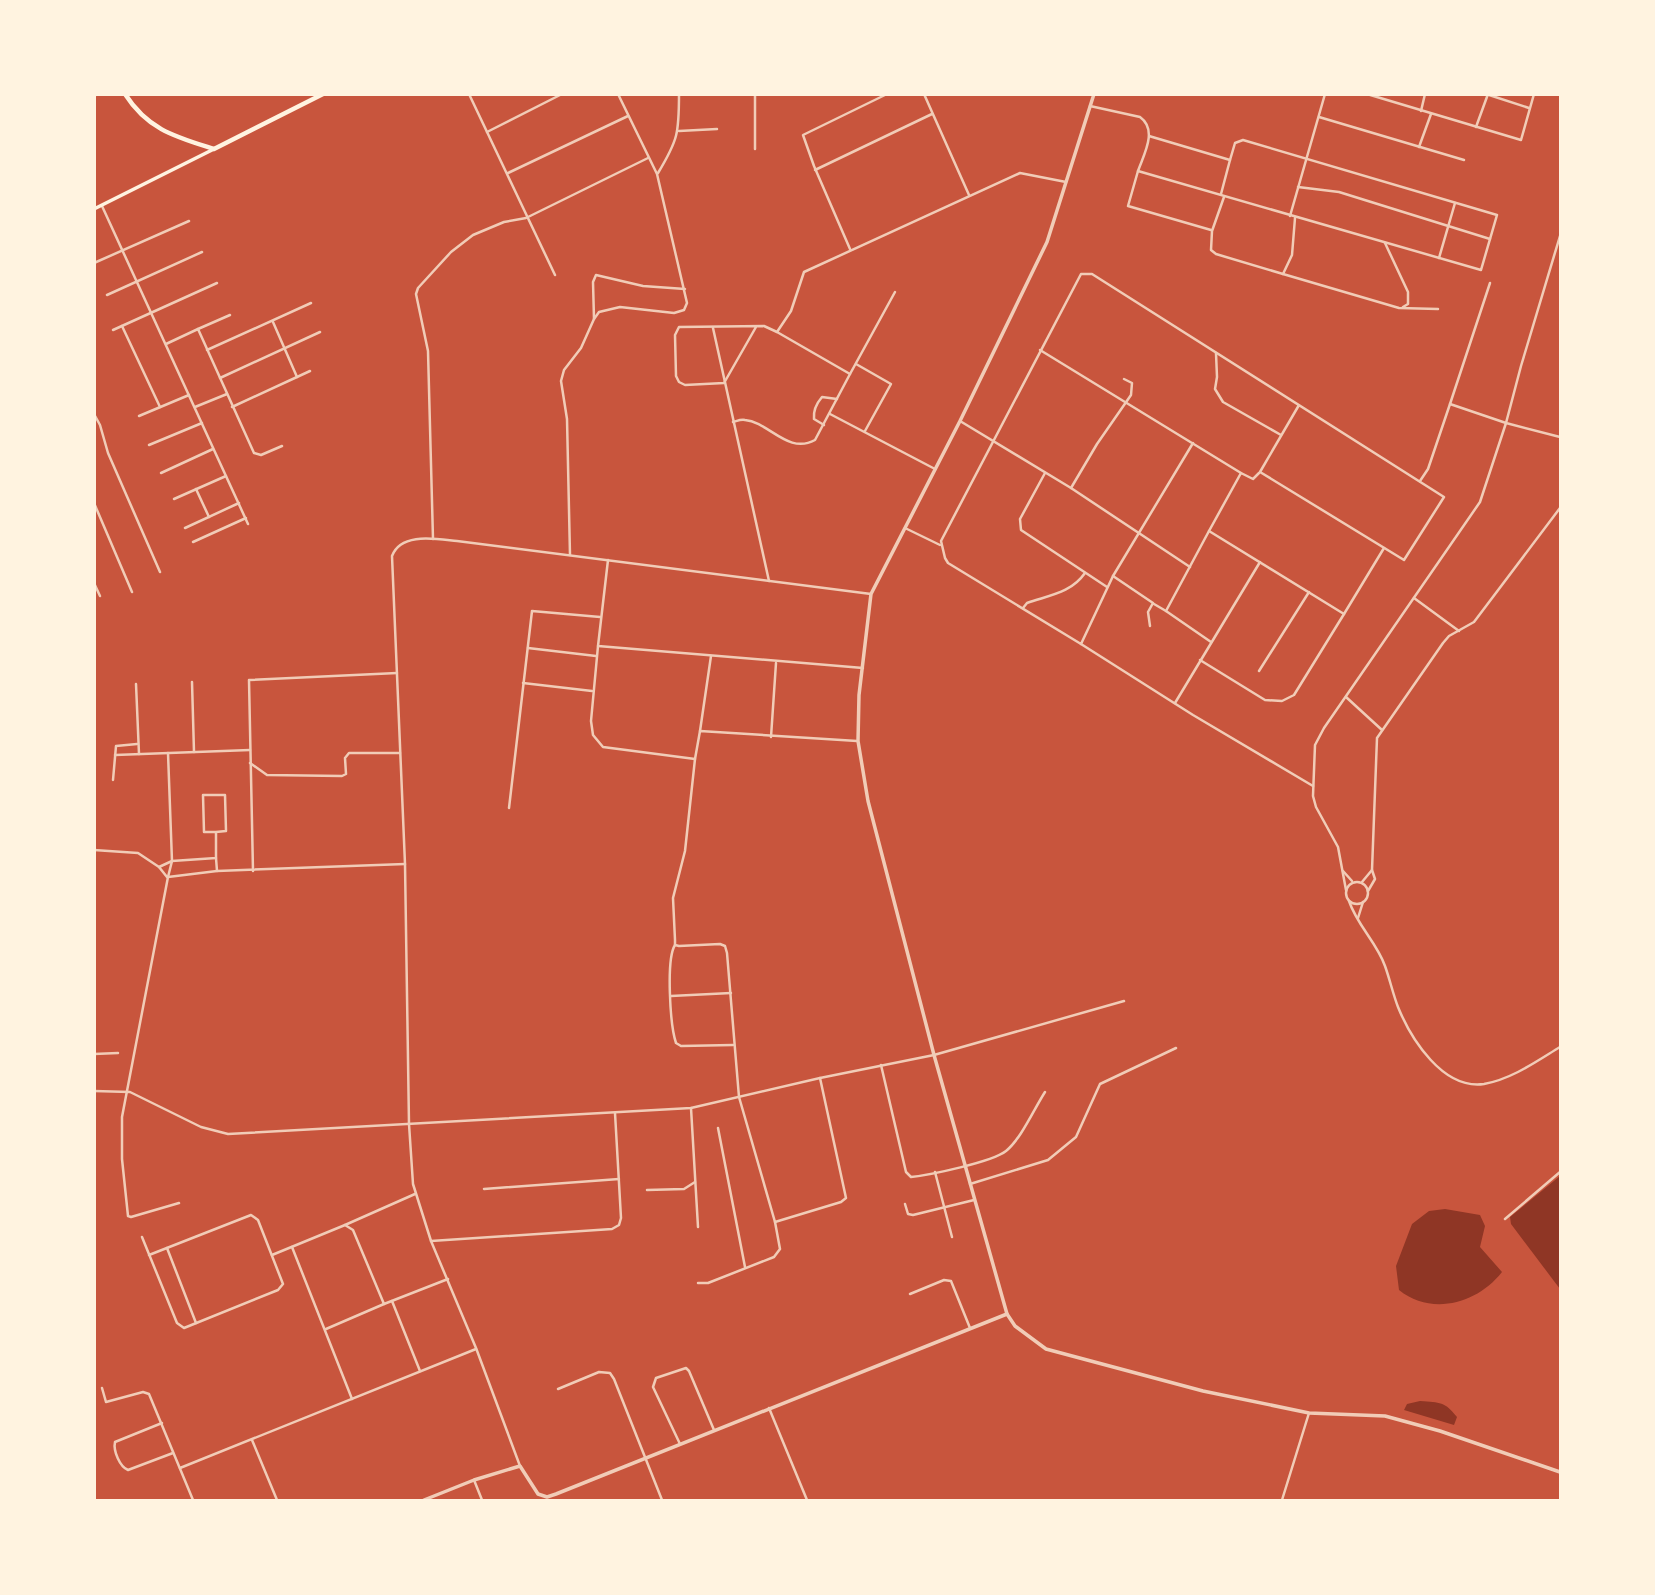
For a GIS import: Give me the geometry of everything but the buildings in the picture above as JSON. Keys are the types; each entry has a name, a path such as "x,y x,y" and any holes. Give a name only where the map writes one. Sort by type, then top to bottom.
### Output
{"main road":[{"path":"125,94 151,124 214,149"},
{"path":"94,209 323,94"}],"street":[{"path":"469,94 555,275"},
{"path":"487,132 562,94"},
{"path":"570,556 567,419 561,381 566,366 584,344 596,314 606,309 620,307 680,312 686,307 685,289 657,174 618,94"},
{"path":"657,174 671,152 679,131 678,94"},
{"path":"755,94 755,149"},
{"path":"850,249 815,170 803,135 887,94"},
{"path":"924,94 969,195"},
{"path":"1094,94 1047,242 960,421 871,594 863,668 858,741 868,801 934,1055 1007,1314 1015,1326 1046,1349 1203,1391 1308,1413 1385,1416 1560,1472"},
{"path":"1290,216 1325,94"},
{"path":"1367,94 1521,140 1534,94"},
{"path":"1421,111 1425,94"},
{"path":"1476,127 1488,95 1530,108"},
{"path":"1090,106 1140,117 1148,125 1149,136 1128,206 1212,231"},
{"path":"815,170 932,114"},
{"path":"1419,146 1431,114"},
{"path":"507,174 628,116"},
{"path":"1319,117 1464,160"},
{"path":"679,131 717,130"},
{"path":"1149,136 1230,160"},
{"path":"1138,171 1222,196 1290,216 1294,218 1481,271 1497,215 1242,140 1235,142 1222,196 1212,231 1210,247 1213,253 1399,307 1438,309"},
{"path":"433,539 428,351 416,294 418,288 463,242 492,226 526,218 648,158"},
{"path":"777,332 791,311 804,272 1020,173 1066,182"},
{"path":"1298,187 1339,192 1490,239"},
{"path":"1439,258 1455,203"},
{"path":"102,205 248,524"},
{"path":"1283,274 1291,258 1294,218"},
{"path":"94,263 189,221"},
{"path":"1560,236 1506,423 1480,502 1318,736 1313,786 1316,807 1335,838 1353,912 1384,964 1409,1029 1436,1064 1455,1079 1474,1084 1497,1080 1531,1065 1560,1047"},
{"path":"1385,243 1408,292 1408,304 1399,307"},
{"path":"107,295 202,252"},
{"path":"1260,472 1404,560 1444,497 1092,274 1084,272 1074,284 942,537 942,546 948,563 1313,786"},
{"path":"594,318 593,282 596,275 643,286 685,289"},
{"path":"113,330 217,283"},
{"path":"1419,482 1428,469 1490,284"},
{"path":"733,422 746,419 795,444 805,446 815,440 895,292"},
{"path":"207,350 311,303"},
{"path":"166,344 230,315"},
{"path":"273,321 297,377"},
{"path":"122,326 160,407"},
{"path":"724,383 685,384 677,380 677,330 683,327 764,326 850,374"},
{"path":"724,383 756,327"},
{"path":"713,328 769,581"},
{"path":"198,329 256,455 282,446"},
{"path":"220,378 320,332"},
{"path":"1040,350 1253,479 1260,472 1298,405"},
{"path":"1216,353 1215,389 1218,396 1223,402 1281,435"},
{"path":"856,363 891,384 865,431"},
{"path":"232,407 310,371"},
{"path":"1071,488 1097,443 1126,402 1132,386 1131,382 1124,379"},
{"path":"195,407 227,394"},
{"path":"139,416 189,395"},
{"path":"824,425 814,418 813,412 818,402 822,397 838,399"},
{"path":"1450,404 1506,423 1560,437"},
{"path":"94,414 108,453 160,572"},
{"path":"830,414 935,469"},
{"path":"960,421 1071,488 1189,567"},
{"path":"149,445 202,423"},
{"path":"1081,644 1113,576 1193,443"},
{"path":"161,473 213,449"},
{"path":"1045,472 1020,519 1021,530 1107,587"},
{"path":"1166,611 1241,473"},
{"path":"174,499 226,476"},
{"path":"196,489 209,517"},
{"path":"94,503 132,592"},
{"path":"185,528 239,503"},
{"path":"1358,918 1368,891 1374,883 1372,870 1377,738 1443,643 1449,636 1474,622 1560,508"},
{"path":"193,542 246,518"},
{"path":"905,528 942,546"},
{"path":"1209,531 1344,614"},
{"path":"871,594 433,539 406,541 397,546 392,556 405,864 409,1124 415,1194 520,1466 538,1494 547,1497 1007,1314"},
{"path":"1200,660 1265,699 1282,701 1294,695 1384,548"},
{"path":"608,560 592,691 593,736 603,747 695,759"},
{"path":"1175,704 1260,562"},
{"path":"1022,608 1027,603 1066,591 1085,573"},
{"path":"1113,576 1211,642"},
{"path":"94,583 100,596"},
{"path":"1259,671 1308,592"},
{"path":"1414,598 1459,631"},
{"path":"1150,626 1148,612 1153,603"},
{"path":"509,808 532,611 600,617"},
{"path":"598,646 863,668"},
{"path":"528,648 596,656"},
{"path":"711,656 695,759 685,851 673,898 676,945 671,953 671,996 677,1043 681,1046 733,1045"},
{"path":"771,737 776,662"},
{"path":"253,871 249,680 397,673"},
{"path":"192,682 194,752"},
{"path":"523,683 592,691"},
{"path":"135,684 139,754"},
{"path":"1346,697 1382,730"},
{"path":"700,731 858,741"},
{"path":"113,780 118,744 138,744"},
{"path":"115,755 250,750"},
{"path":"168,752 172,861 126,1091 121,1139 127,1213 131,1217 179,1203"},
{"path":"250,763 267,775 342,776 346,774 345,758 349,753 400,753"},
{"path":"203,795 225,795 226,831 216,832 204,832 203,795"},
{"path":"216,832 217,871"},
{"path":"94,850 138,853 159,867 168,877"},
{"path":"159,867 172,861 216,858"},
{"path":"168,877 217,871 405,864"},
{"path":"1362,883 1372,870"},
{"path":"1343,871 1353,882 1362,883 1368,891"},
{"path":"1346,891 1353,882"},
{"path":"1349,901 1358,904 1363,902"},
{"path":"676,945 725,946 729,963 733,1045 739,1097 775,1222 780,1249 777,1255 763,1263 745,1267 708,1283 698,1283"},
{"path":"671,996 731,993"},
{"path":"94,1091 126,1091 201,1127 228,1134 691,1108 820,1077 934,1055 1124,1000"},
{"path":"970,1184 1048,1160 1076,1137 1100,1084 1176,1048"},
{"path":"94,1054 118,1053"},
{"path":"881,1065 906,1172 911,1177 1002,1154 1008,1150 1045,1092"},
{"path":"775,1222 841,1202 846,1198 820,1077"},
{"path":"691,1108 698,1227"},
{"path":"431,1241 612,1229 619,1225 621,1218 615,1113"},
{"path":"718,1128 745,1267"},
{"path":"935,1172 952,1237"},
{"path":"1505,1219 1560,1172"},
{"path":"484,1189 618,1179"},
{"path":"647,1190 684,1189 695,1182"},
{"path":"272,1255 415,1194"},
{"path":"905,1204 910,1215 974,1200"},
{"path":"142,1237 149,1255 177,1322 184,1328 282,1288 282,1279 258,1220 251,1215 149,1255"},
{"path":"345,1225 353,1230 384,1304"},
{"path":"292,1247 352,1399"},
{"path":"167,1248 197,1323"},
{"path":"325,1330 448,1279"},
{"path":"910,1294 948,1279 954,1285 970,1328"},
{"path":"392,1301 420,1371"},
{"path":"180,1468 476,1349"},
{"path":"680,1444 653,1387 656,1378 686,1368 714,1430"},
{"path":"558,1389 599,1372 610,1373 662,1500"},
{"path":"103,1388 106,1402 143,1392 149,1394 193,1500"},
{"path":"769,1408 807,1500"},
{"path":"1282,1500 1308,1413"},
{"path":"162,1423 114,1442 114,1449 122,1467 128,1470 174,1452"},
{"path":"251,1440 277,1500"},
{"path":"424,1500 474,1480 520,1466"},
{"path":"474,1480 482,1500"}],"shaded area":[{"path":"1560,1176 1560,1289 1511,1224 1510,1217"},
{"path":"1445,1209 1480,1215 1485,1226 1480,1247 1502,1272 1492,1283 1467,1299 1453,1303 1425,1303 1399,1290 1396,1266 1412,1224 1429,1211"},
{"path":"1420,1401 1445,1405 1457,1417 1454,1425 1404,1410 1407,1404"}]}
